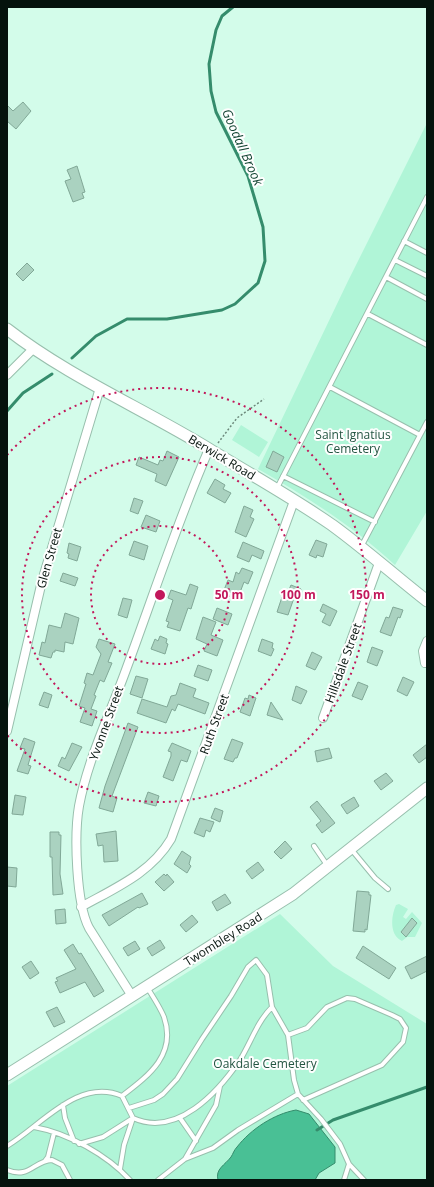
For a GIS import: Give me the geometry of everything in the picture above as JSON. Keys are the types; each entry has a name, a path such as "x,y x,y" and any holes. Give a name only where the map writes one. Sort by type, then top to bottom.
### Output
{"street":[{"name":"Berwick Road","path":"7,329 33,349 211,450 294,501 361,547 427,601"},
{"path":"7,375 33,349"},
{"name":"Glen Street","path":"7,731 42,582 100,388"},
{"name":"Yvonne Street","path":"132,996 89,928 82,907 78,869 78,825 81,798 92,761 179,522 211,450"},
{"name":"Ruth Street","path":"82,907 135,877 159,857 171,839 294,501"},
{"name":"Hillsdale Street","path":"323,718 379,563"},
{"path":"424,663 423,651 427,641"},
{"name":"Twombley Road","path":"7,1075 264,913 329,867 427,788"}],"lane":[{"path":"276,490 427,197"},
{"path":"404,241 427,253"},
{"path":"395,260 427,276"},
{"path":"386,277 427,299"},
{"path":"368,314 427,345"},
{"path":"330,387 420,435"},
{"path":"361,547 427,422"},
{"path":"284,476 375,522"},
{"path":"314,846 329,867"},
{"path":"351,849 375,878 388,889"},
{"path":"129,1108 154,1100 163,1094 177,1079 248,967 256,960 267,975 272,1008 288,1035 294,1080 298,1094 321,1119 340,1144 349,1164 364,1180"},
{"path":"122,1096 149,1076 155,1069 163,1054 166,1033 165,1023 147,987"},
{"path":"288,1035 306,1028 327,1007 347,998 355,999 392,1014 400,1019 406,1028 402,1042 382,1065 303,1100"},
{"path":"7,1146 63,1105 88,1093 106,1092 122,1096 134,1118 142,1122 158,1124 180,1118 195,1108 220,1086 240,1059 265,1014 272,1008"},
{"path":"185,1159 216,1105 220,1086"},
{"path":"158,1180 185,1159 213,1148 238,1130 298,1094"},
{"path":"63,1105 67,1123 74,1141"},
{"path":"79,1144 103,1137 134,1118"},
{"path":"120,1169 124,1145 134,1118"},
{"path":"180,1118 196,1141"},
{"path":"34,1127 74,1141 120,1169 129,1180"},
{"path":"43,1163 48,1157 54,1133"},
{"path":"7,1170 14,1173 25,1172 49,1160 56,1161 65,1169 70,1180"},
{"path":"344,1180 349,1164"}],"path":[{"path":"211,450 237,418 264,400"}],"green space":[{"name":"Saint Ignatius Cemetery","path":"427,123 427,511 395,565 363,538 329,513 258,469 348,281"},
{"path":"241,425 268,442 259,457 232,440"},
{"path":"399,904 408,909 403,917 406,919 412,912 422,923 415,937 407,937 402,941 395,934 392,925 394,909 396,905"},
{"name":"Oakdale Cemetery","path":"280,914 333,966 427,1024 427,1180 7,1180 7,1086"}],"shaded area":[{"path":"296,1110 309,1114 335,1147 335,1163 319,1173 315,1180 218,1180 217,1176 221,1167 249,1134 271,1119"}],"building":[{"path":"23,102 31,111 16,129 7,121 7,105 13,111"},
{"path":"77,166 85,192 82,193 84,198 73,202 65,181 71,179 67,170"},
{"path":"27,263 34,270 23,281 16,274"},
{"path":"167,451 179,457 166,486 155,481 157,474 136,465 139,457 158,465 160,460 163,461"},
{"path":"273,451 284,457 277,472 266,467"},
{"path":"215,479 225,485 223,489 231,493 225,503 207,493"},
{"path":"134,498 143,501 138,514 130,511"},
{"path":"244,506 253,510 250,517 254,519 246,537 235,532"},
{"path":"146,515 160,521 156,532 141,527"},
{"path":"316,540 327,544 323,557 317,555 316,558 309,555"},
{"path":"134,541 148,546 144,560 129,555"},
{"path":"243,542 264,551 261,559 252,555 249,562 237,557"},
{"path":"69,543 81,547 77,561 68,558 69,554 67,553"},
{"path":"242,568 253,572 248,584 244,582 239,595 224,590 228,580 233,582 236,572 239,574"},
{"path":"63,573 78,578 75,586 60,581"},
{"path":"190,584 198,587 191,609 188,608 180,631 167,627 169,622 166,621 173,600 168,598 171,590 186,595"},
{"path":"291,585 301,589 298,599 294,598 288,615 277,612 282,597 285,599"},
{"path":"123,598 132,600 127,618 118,615"},
{"path":"323,604 337,611 330,626 322,622 326,614 320,611"},
{"path":"393,607 403,610 400,618 398,617 391,636 380,632 386,617 389,618"},
{"path":"217,608 232,614 228,625 213,619"},
{"path":"65,613 79,618 73,644 65,642 64,652 55,650 51,658 39,655 42,642 45,643 49,625 61,628"},
{"path":"203,617 216,622 211,635 223,640 217,656 204,651 207,644 196,639"},
{"path":"160,636 167,639 166,643 168,644 165,654 151,649 155,639 158,641"},
{"path":"99,639 115,644 108,662 112,663 104,682 100,680 94,695 96,696 91,709 97,711 92,726 80,722 85,708 79,706 86,684 84,683 87,673 93,675 101,654 96,647"},
{"path":"262,639 273,643 272,648 274,649 271,656 258,651"},
{"path":"372,647 383,651 377,666 367,662"},
{"path":"312,652 322,657 315,670 306,666"},
{"path":"198,665 212,670 208,681 194,676"},
{"path":"136,676 148,679 142,698 130,694"},
{"path":"403,677 414,682 407,696 397,691"},
{"path":"358,682 368,686 362,700 352,696"},
{"path":"180,683 196,689 193,697 209,703 205,714 178,704 175,711 172,709 166,723 137,713 142,699 167,707 171,696 176,695"},
{"path":"296,686 307,691 301,704 292,700"},
{"path":"44,692 52,695 48,708 39,705"},
{"path":"249,695 256,698 250,716 240,712 245,698 248,699"},
{"path":"271,702 283,720 267,715"},
{"path":"128,723 138,727 112,796 117,798 113,812 99,808 105,786"},
{"path":"24,738 35,742 28,765 31,766 28,774 17,771 25,749 20,748"},
{"path":"232,739 243,743 237,758 235,758 233,762 224,759"},
{"path":"72,743 82,747 69,771 58,766 62,757 65,759"},
{"path":"172,743 191,751 187,762 181,760 173,781 163,777 171,756 171,752 168,751"},
{"path":"427,744 427,757 419,763 413,755"},
{"path":"329,748 332,758 317,762 315,751"},
{"path":"386,773 393,781 381,790 374,781"},
{"path":"148,792 159,796 156,806 144,803"},
{"path":"15,795 26,797 23,815 12,814"},
{"path":"354,797 359,806 347,814 341,805"},
{"path":"317,801 335,823 322,833 316,825 321,821 310,807"},
{"path":"215,808 223,811 220,822 211,818"},
{"path":"200,818 214,822 210,832 206,830 204,837 194,833"},
{"path":"116,831 118,861 104,862 103,845 98,846 96,834"},
{"path":"50,832 59,832 59,835 61,835 60,874 63,894 53,895"},
{"path":"285,841 292,849 281,859 274,852"},
{"path":"182,851 191,857 189,864 191,866 187,873 174,864"},
{"path":"258,862 264,870 252,879 246,871"},
{"path":"7,867 17,868 16,887 7,886"},
{"path":"164,874 166,876 167,874 174,882 164,891 155,882"},
{"path":"357,891 369,892 369,895 371,895 367,930 365,929 365,932 353,931"},
{"path":"142,893 148,904 139,908 138,907 109,926 102,915"},
{"path":"225,894 231,903 217,911 212,902"},
{"path":"65,909 66,923 56,924 55,910"},
{"path":"192,915 198,922 186,932 180,925"},
{"path":"412,918 417,923 406,937 401,932"},
{"path":"160,940 165,948 152,956 147,948"},
{"path":"135,941 140,949 128,956 123,948"},
{"path":"73,944 79,954 81,953 104,991 94,997 85,982 60,993 55,982 58,981 56,978 76,969 64,950"},
{"path":"363,946 396,968 389,979 356,958"},
{"path":"427,956 427,971 411,979 405,967"},
{"path":"31,961 39,973 30,979 22,967"},
{"path":"57,1007 65,1022 54,1027 46,1012"}],"waterway":[{"name":"Goodall Brook","path":"72,358 96,336 127,319 167,319 222,310 235,304 258,283 265,261 263,227 248,176 216,112 211,91 209,64 216,30 222,16 233,7"},
{"name":"Goodall Brook","path":"7,411 23,393 52,374"},
{"path":"317,1130 333,1120 427,1087"}]}
